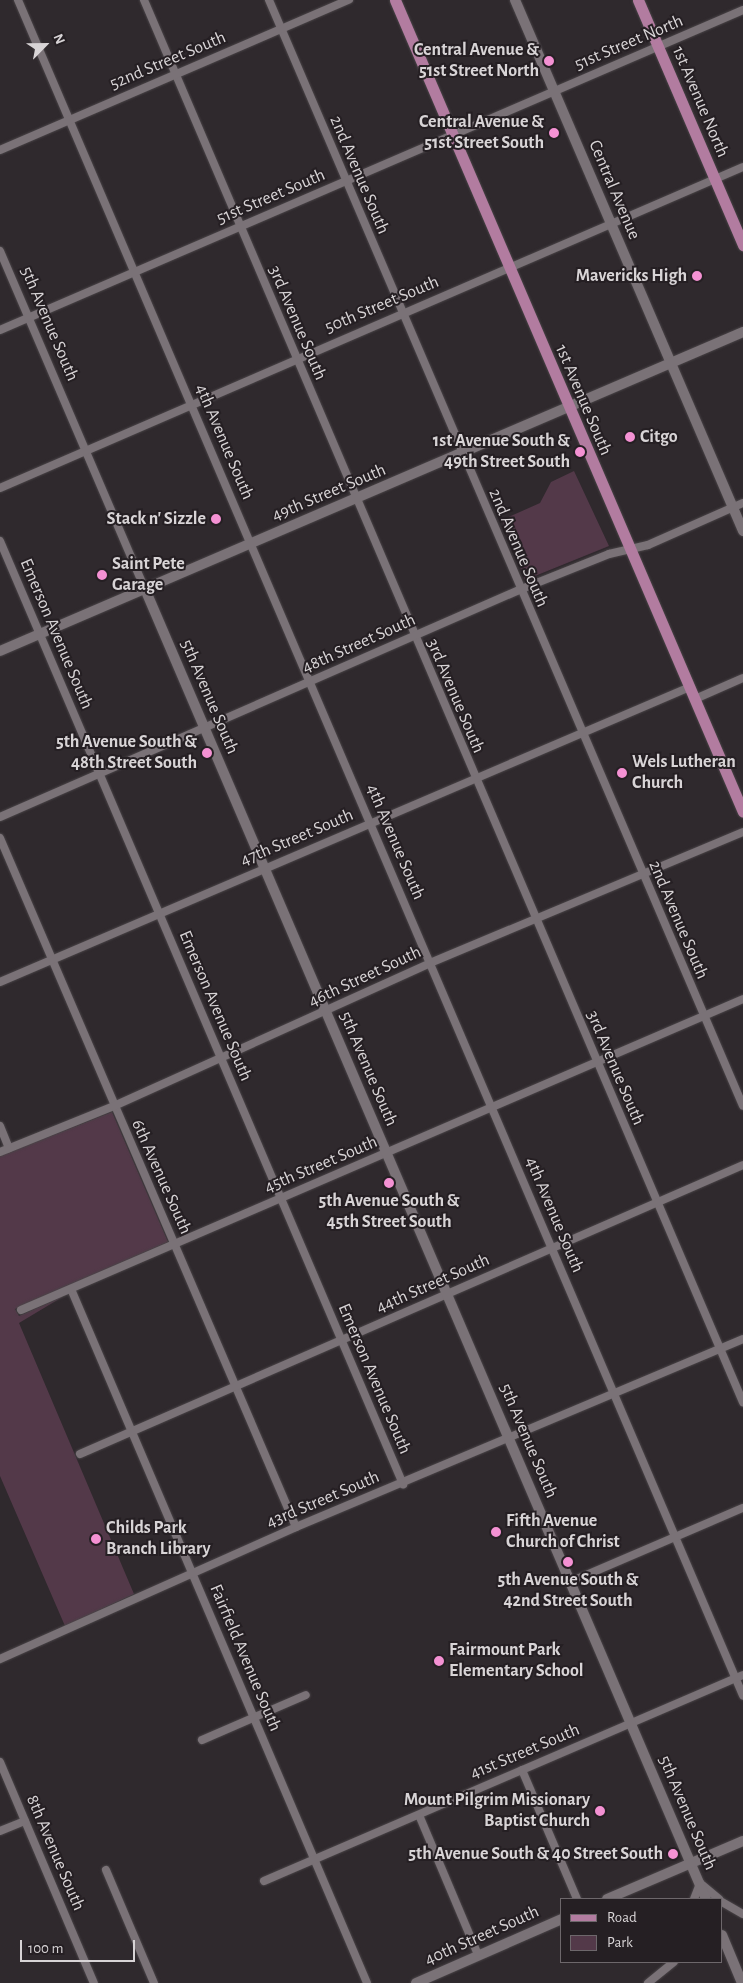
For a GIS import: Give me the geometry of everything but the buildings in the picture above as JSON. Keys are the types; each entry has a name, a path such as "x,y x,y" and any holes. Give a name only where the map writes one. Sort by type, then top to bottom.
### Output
{"main road":[{"name":"1st Avenue South","path":"395,0 507,268 743,812"},
{"name":"1st Avenue North","path":"638,0 743,245"}],"street":[{"name":"4th Avenue South","path":"18,0 675,1537 739,1676 743,1696"},
{"name":"3rd Avenue South","path":"144,0 474,778 743,1402"},
{"name":"2nd Avenue South","path":"269,0 519,590 743,1106"},
{"name":"52nd Street South","path":"0,150 349,0"},
{"name":"Central Avenue","path":"515,0 743,531"},
{"name":"51st Street North","path":"554,92 743,10"},
{"name":"51st Street South","path":"0,330 554,92"},
{"name":"50th Street South","path":"0,488 191,403 743,167"},
{"name":"5th Avenue South","path":"0,251 706,1898"},
{"name":"49th Street South","path":"0,652 743,332"},
{"name":"48th Street South","path":"0,817 519,590 628,548 648,545 743,503"},
{"name":"Emerson Avenue South","path":"0,541 403,1484"},
{"path":"695,700 743,678"},
{"name":"47th Street South","path":"0,982 370,822 690,687"},
{"name":"46th Street South","path":"0,1152 114,1106 221,1059 430,963 743,832"},
{"name":"6th Avenue South","path":"0,838 296,1527"},
{"name":"45th Street South","path":"21,1310 743,999"},
{"path":"0,1126 9,1148"},
{"name":"44th Street South","path":"80,1454 743,1165"},
{"name":"Fairfield Avenue South","path":"71,1289 367,1983"},
{"name":"43rd Street South","path":"0,1659 296,1527 403,1484 508,1437 743,1339"},
{"path":"570,1582 743,1508"},
{"name":"41st Street South","path":"264,1882 739,1676"},
{"path":"202,1740 306,1695"},
{"name":"8th Avenue South","path":"0,1762 94,1983"},
{"path":"522,1770 578,1898"},
{"path":"419,1815 478,1955"},
{"path":"0,1831 25,1821"},
{"path":"609,1898 743,1841"},
{"path":"106,1870 154,1983"},
{"path":"694,1898 700,1883 718,1898"},
{"path":"723,1903 743,1914"},
{"name":"40th Street South","path":"416,1983 560,1920"},
{"path":"723,1937 742,1983"},
{"path":"648,1983 673,1963"}],"green space":[{"path":"574,471 609,546 525,580 502,520 540,503 551,482"},
{"path":"112,1112 168,1242 15,1309 19,1316 64,1296 19,1323 134,1594 65,1626 0,1476 0,1156"}],"place":[{"name":"Central Avenue & 51st Street North","path":"549,61"},
{"name":"Central Avenue & 51st Street South","path":"554,133"},
{"name":"Mavericks High","path":"697,276"},
{"name":"Citgo","path":"630,437"},
{"name":"1st Avenue South & 49th Street South","path":"580,452"},
{"name":"Stack n' Sizzle","path":"216,519"},
{"name":"Saint Pete Garage","path":"102,575"},
{"name":"5th Avenue South & 48th Street South","path":"207,753"},
{"name":"Wels Lutheran Church","path":"622,773"},
{"name":"5th Avenue South & 45th Street South","path":"389,1183"},
{"name":"Fifth Avenue Church of Christ","path":"496,1532"},
{"name":"Childs Park Branch Library","path":"96,1539"},
{"name":"5th Avenue South & 42nd Street South","path":"568,1562"},
{"name":"Fairmount Park Elementary School","path":"439,1661"},
{"name":"Mount Pilgrim Missionary Baptist Church","path":"600,1811"},
{"name":"5th Avenue South & 40 Street South","path":"673,1854"}]}
